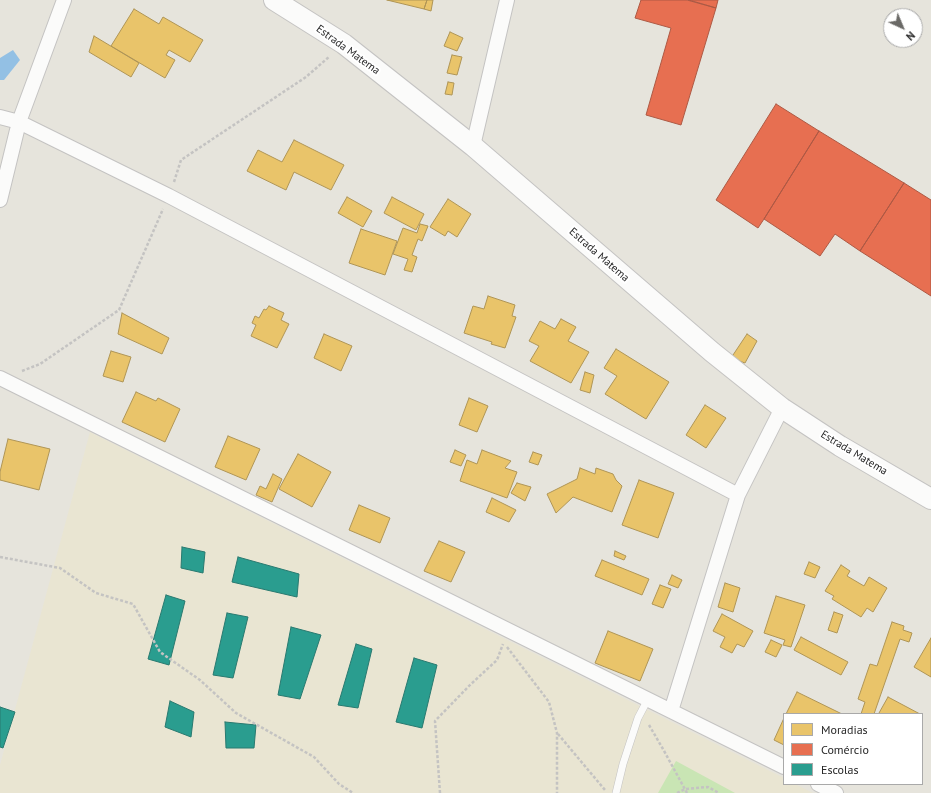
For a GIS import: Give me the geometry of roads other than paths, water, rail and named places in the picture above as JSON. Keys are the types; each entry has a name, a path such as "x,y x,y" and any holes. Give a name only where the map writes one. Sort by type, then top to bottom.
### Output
{"street":[{"path":"0,200 19,122 64,0"},
{"name":"Estrada Matema","path":"274,0 344,44 473,146 712,352 782,408 840,446 931,499"},
{"path":"473,146 507,0"},
{"path":"0,117 19,122 169,196 738,494"},
{"path":"0,378 783,767"},
{"path":"671,711 738,494 782,408"},
{"path":"820,785 836,793"}],"lane":[{"path":"616,793 640,713 648,699"}],"water":[{"path":"13,50 20,60 4,80 0,80 0,58"}]}
